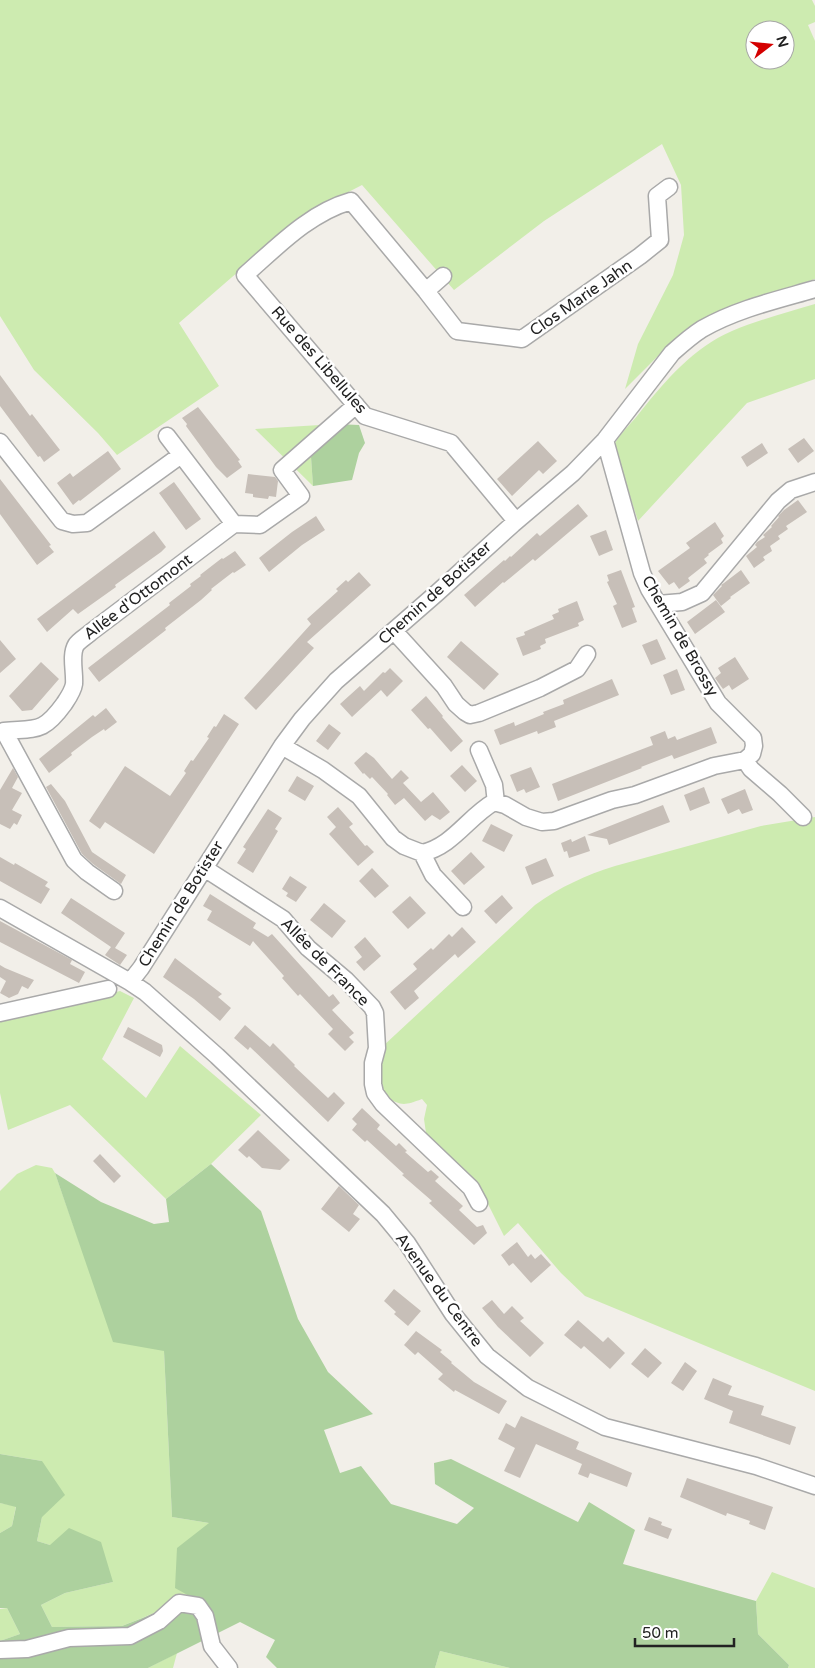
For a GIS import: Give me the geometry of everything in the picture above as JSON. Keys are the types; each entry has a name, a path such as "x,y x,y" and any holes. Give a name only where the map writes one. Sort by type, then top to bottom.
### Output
{"street":[{"name":"Clos Marie Jahn","path":"426,291 457,331 522,339 660,240 657,196 669,187"},
{"name":"Rue des Libellules","path":"426,291 351,201 341,204 303,225 245,275 365,416 451,443 516,521"},
{"path":"426,291 443,276"},
{"name":"Chemin de Botister","path":"130,982 141,968 282,746 302,719 336,681 516,521 573,473 604,440 672,353 701,330 742,311 815,289"},
{"path":"167,436 234,524 260,526 301,496 282,470 356,405"},
{"name":"Chemin de Brossy","path":"604,440 642,573 649,590 718,702 753,738 752,754 745,760"},
{"path":"0,442 62,521 73,524 87,523 181,455"},
{"path":"658,604 682,602 702,593 778,501 791,490 815,482"},
{"name":"Allée d'Ottomont","path":"1,729 32,729 45,726 69,697 74,686 74,654 76,644 234,524"},
{"path":"394,631 444,686 456,704 470,714 479,713 540,688 577,670 587,654"},
{"path":"1,729 74,860 87,872 114,891"},
{"path":"282,746 323,770 359,796 393,838 404,846 422,853 441,847 483,808 494,802 505,805 526,817 542,822 554,820 612,800 635,795 714,766 745,760 751,769 803,817"},
{"path":"479,750 494,785 496,803"},
{"path":"422,853 433,875 463,907"},
{"name":"Allée de France","path":"204,868 283,918 308,948 346,980 372,1007 375,1014 376,1048 373,1064 375,1093 383,1104 471,1188 479,1203"},
{"name":"Avenue du Centre","path":"0,908 145,992 217,1056 384,1214 407,1243 453,1314 487,1356 528,1388 605,1427 756,1466 815,1486"},
{"path":"0,1013 108,989"},
{"path":"0,1650 27,1649 69,1638 130,1636 159,1621 179,1604 198,1606 206,1616 212,1646 229,1668"}],"green space":[{"path":"0,0 812,0 815,6 815,22 808,25 815,41 815,279 712,315 680,334 625,389 638,344 673,275 684,235 681,185 662,144 544,221 454,290 362,185 308,213 179,323 219,386 117,455 98,433 34,370 0,316"},
{"path":"815,304 815,379 747,403 638,521 619,462 615,443 621,434 671,376 705,346 742,327"},
{"path":"336,424 311,457 313,486 255,429"},
{"path":"336,424 359,425 365,443 359,453 352,480 313,486 311,457"},
{"path":"815,817 815,1391 585,1296 561,1273 518,1223 504,1236 478,1184 426,1133 424,1119 427,1105 422,1099 406,1104 395,1102 384,1096 378,1078 382,1047 535,905 564,887 594,873 615,866 761,826"},
{"path":"120,991 134,998 102,1059 146,1098 180,1046 261,1115 211,1164 166,1199 70,1105 8,1130 0,1093 0,1022"},
{"path":"211,1164 261,1211 298,1319 328,1372 373,1414 324,1430 340,1473 361,1466 391,1504 457,1524 474,1508 435,1484 434,1463 451,1459 578,1522 589,1502 635,1530 623,1564 756,1601 758,1634 789,1665 788,1668 510,1668 440,1651 435,1668 277,1668 266,1657 275,1640 240,1622 148,1668 0,1668 0,1641 20,1634 7,1608 0,1608 0,1533 12,1526 16,1507 0,1503 0,1454 42,1461 65,1495 42,1517 37,1541 50,1545 69,1528 101,1542 113,1582 65,1593 41,1605 52,1627 122,1626 193,1598 175,1588 177,1548 209,1523 172,1517 164,1351 113,1342 55,1173 101,1202 154,1224 169,1222 166,1199"},
{"path":"36,1165 52,1168 81,1247 164,1351 172,1517 209,1523 194,1597 122,1626 52,1627 41,1605 65,1593 113,1582 50,1545 37,1541 42,1517 42,1461 0,1454 0,1191 17,1174"},
{"path":"0,1503 16,1506 12,1526 0,1533"},
{"path":"772,1572 815,1588 815,1668 788,1668 789,1665 758,1634 756,1601"},
{"path":"7,1608 20,1634 0,1641 0,1609"},
{"path":"440,1651 510,1668 435,1668"},
{"path":"177,1653 173,1668 148,1668"}],"building":[{"path":"0,375 30,416 32,414 60,450 44,462 40,456 38,457 0,406"},
{"path":"198,407 240,460 238,461 242,467 227,478 216,467 182,418"},
{"path":"804,438 814,451 798,463 788,449"},
{"path":"538,441 557,461 543,474 539,470 512,496 497,479"},
{"path":"762,443 768,453 747,467 741,457"},
{"path":"108,451 121,469 73,505 57,483 70,473 73,477"},
{"path":"248,474 275,477 278,481 276,497 269,496 268,499 253,497 253,494 245,493"},
{"path":"0,479 51,545 49,546 54,552 37,565 0,514"},
{"path":"174,482 201,519 186,530 159,493"},
{"path":"798,500 807,512 786,526 788,529 778,536 780,539 770,546 772,551 763,557 765,560 754,568 746,556 757,547 755,545 757,542 765,537 763,535 772,527 778,516"},
{"path":"578,504 588,516 535,561 533,559 503,582 475,607 464,595 537,533 540,536"},
{"path":"316,516 325,530 302,545 269,572 259,558"},
{"path":"715,522 724,536 721,539 723,543 708,554 704,559 707,563 688,578 690,581 679,589 674,582 669,585 658,571 690,548 686,543"},
{"path":"606,530 613,550 599,556 590,536"},
{"path":"154,531 166,547 161,552 78,614 73,609 47,632 37,619"},
{"path":"235,551 246,565 233,572 211,589 201,600 165,628 166,630 99,682 88,668 170,605 169,603 191,586 190,584 200,575 222,558"},
{"path":"621,570 635,607 632,608 637,622 622,628 613,606 617,604 607,582 609,581 607,575"},
{"path":"741,570 750,583 721,606 713,595 721,585"},
{"path":"359,572 371,585 307,642 314,648 256,710 244,698 311,624 307,619 338,591 336,589 346,580 348,582"},
{"path":"716,600 725,612 695,634 687,622"},
{"path":"577,601 584,620 578,623 579,626 545,639 546,643 540,646 541,649 523,656 516,638 525,635 524,632 554,619 552,615 559,612 558,609"},
{"path":"657,639 666,659 651,665 642,645"},
{"path":"0,640 16,659 0,673"},
{"path":"461,641 499,674 484,690 447,657"},
{"path":"735,657 749,679 732,690 729,685 723,689 715,678 721,673 718,668"},
{"path":"41,662 59,679 32,710 22,711 9,696"},
{"path":"390,668 403,681 387,697 381,690 352,717 340,704 360,686 364,691 383,672 385,673"},
{"path":"677,669 685,690 671,695 663,675"},
{"path":"612,679 619,695 554,721 556,727 538,734 537,731 500,745 494,730 514,722 515,726 544,714 543,712 564,704 563,700"},
{"path":"426,696 463,741 451,752 411,710"},
{"path":"106,708 117,722 105,731 104,729 92,737 49,773 39,759 93,715 95,717"},
{"path":"224,714 239,724 154,854 105,822 100,829 89,821 125,766 170,796 186,773 184,771 191,760 193,761 209,738 207,737 214,726 216,727"},
{"path":"329,724 341,733 328,750 316,741"},
{"path":"711,727 717,743 674,759 672,755 558,801 552,784 653,745 650,737 665,731 668,739 675,736 677,740"},
{"path":"366,752 374,758 392,779 401,770 409,778 403,783 421,802 433,792 450,812 440,820 432,815 425,821 404,798 395,805 388,794 372,777 370,779 363,774 354,763"},
{"path":"462,765 477,781 465,792 450,776"},
{"path":"531,767 540,787 526,793 524,789 517,792 510,775"},
{"path":"13,768 18,777 12,788 22,793 12,810 22,815 17,825 14,823 10,829 0,824 0,790"},
{"path":"297,776 314,786 305,801 288,791"},
{"path":"51,784 65,801 92,852 126,875 121,884 82,854 46,787"},
{"path":"704,787 710,803 690,811 684,795"},
{"path":"745,789 753,810 742,814 739,809 728,814 721,799"},
{"path":"663,805 670,822 609,845 607,839 587,835"},
{"path":"338,807 353,824 349,827 365,846 367,845 374,852 358,866 329,834 336,827 327,817"},
{"path":"268,809 282,818 275,829 278,831 253,873 237,863 246,849 243,847"},
{"path":"491,824 513,835 504,852 482,841"},
{"path":"585,836 590,851 569,858 567,851 564,852 561,843 571,839 572,842"},
{"path":"471,852 485,867 464,885 451,871"},
{"path":"0,857 14,865 15,863 48,882 45,886 50,889 41,904 0,881"},
{"path":"546,858 554,876 532,885 525,867"},
{"path":"372,868 389,886 375,898 359,881"},
{"path":"290,876 307,887 296,902 286,896 288,893 282,889"},
{"path":"210,894 256,923 253,928 268,937 272,934 329,997 333,994 340,1003 332,1010 354,1033 349,1037 354,1042 345,1051 328,1034 333,1029 300,994 298,996 282,978 284,976 253,941 250,946 207,920 212,911 203,906"},
{"path":"502,895 513,908 496,924 484,911"},
{"path":"410,896 426,913 408,929 392,912"},
{"path":"71,898 125,933 115,948 127,955 120,965 105,955 111,947 61,913"},
{"path":"324,903 346,921 332,938 310,920"},
{"path":"0,921 72,960 70,964 85,972 79,983 0,942"},
{"path":"462,927 476,942 458,958 455,954 414,991 419,998 405,1010 390,992 417,969 413,964 431,948 433,950 449,934 452,937"},
{"path":"365,937 381,956 364,971 356,962 362,957 354,947"},
{"path":"175,958 222,994 218,997 231,1008 220,1021 194,999 163,977"},
{"path":"0,965 34,980 28,989 22,986 18,994 9,998 0,993 6,981 0,977"},
{"path":"245,1025 270,1047 273,1043 328,1098 334,1092 345,1103 328,1122 250,1047 248,1050 234,1038"},
{"path":"128,1027 162,1045 163,1051 160,1057 123,1037"},
{"path":"362,1108 380,1125 377,1129 396,1146 399,1143 407,1151 405,1152 428,1172 431,1170 439,1177 435,1181 463,1206 459,1210 477,1227 483,1225 487,1233 474,1245 429,1203 432,1201 402,1175 404,1174 367,1140 365,1142 352,1130 357,1124 352,1119"},
{"path":"258,1130 290,1160 280,1170 262,1168 249,1156 247,1158 238,1150"},
{"path":"100,1154 121,1176 114,1183 93,1161"},
{"path":"339,1186 359,1205 353,1214 360,1219 349,1232 321,1209"},
{"path":"517,1242 528,1257 531,1254 535,1259 541,1254 551,1265 531,1283 513,1263 509,1266 501,1255"},
{"path":"394,1289 421,1311 408,1326 394,1314 396,1312 384,1301"},
{"path":"492,1300 504,1314 512,1306 524,1318 520,1321 544,1343 530,1357 498,1327 482,1308"},
{"path":"578,1320 603,1342 608,1337 625,1353 610,1369 584,1346 581,1349 564,1335"},
{"path":"416,1331 442,1350 440,1352 451,1363 474,1382 507,1401 499,1414 455,1390 454,1392 438,1379 443,1374 418,1352 415,1355 404,1345"},
{"path":"645,1348 662,1363 648,1378 631,1364"},
{"path":"685,1362 697,1371 683,1391 671,1383"},
{"path":"713,1378 732,1386 728,1395 764,1406 761,1415 796,1427 790,1445 729,1423 733,1411 704,1399"},
{"path":"521,1416 579,1442 576,1449 632,1473 627,1487 590,1473 588,1478 578,1474 582,1464 536,1444 520,1478 504,1471 515,1448 498,1439 506,1423 515,1428"},
{"path":"687,1478 773,1507 765,1530 749,1524 750,1521 727,1513 726,1516 680,1497"},
{"path":"649,1517 662,1522 661,1525 672,1529 668,1539 644,1530"}]}
